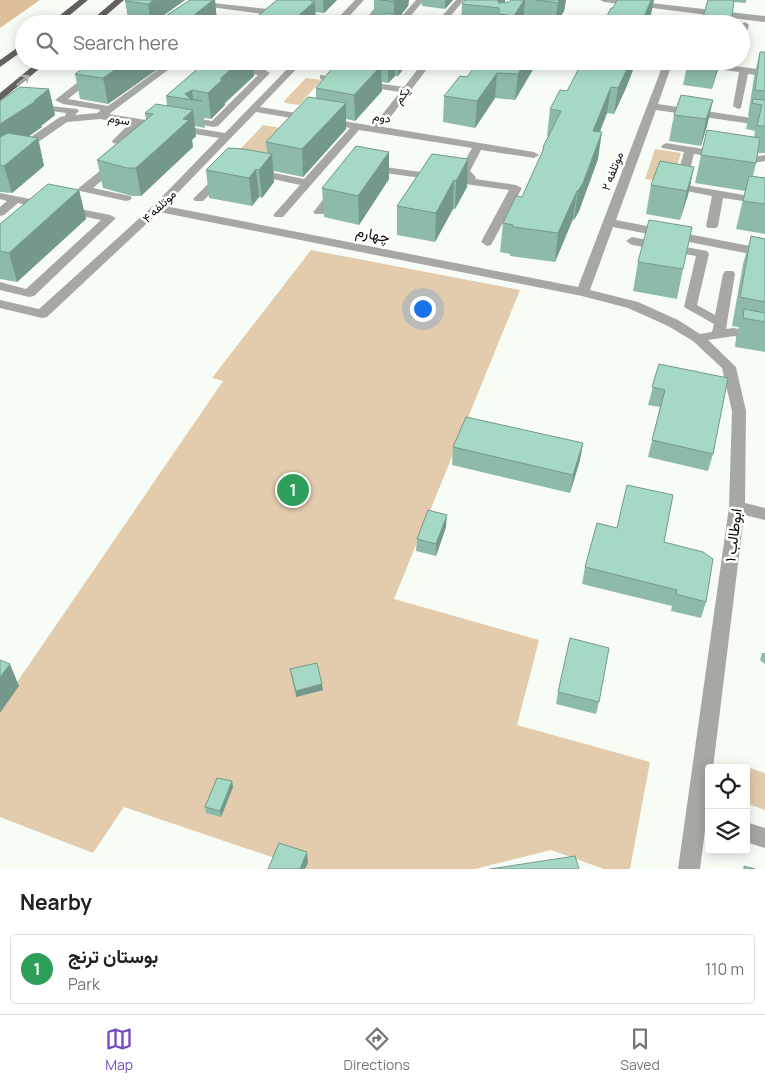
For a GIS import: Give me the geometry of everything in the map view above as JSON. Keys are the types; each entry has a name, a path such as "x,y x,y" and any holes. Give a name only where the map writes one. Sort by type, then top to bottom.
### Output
{"main road":[{"path":"65,15 84,0"},
{"path":"102,15 120,0"},
{"path":"0,64 15,53"},
{"path":"0,98 34,70"}],"street":[{"path":"193,0 189,3 292,15"},
{"path":"239,8 248,0"},
{"path":"345,15 360,0"},
{"path":"407,15 420,0"},
{"path":"447,15 460,0"},
{"path":"604,0 684,13 711,15"},
{"path":"133,15 149,1"},
{"path":"373,15 384,2"},
{"path":"750,18 765,19"},
{"path":"750,25 765,27"},
{"path":"60,100 99,70"},
{"path":"100,116 164,70"},
{"path":"157,125 166,117 214,124 265,73 217,70"},
{"name":"موتلفه ۴","path":"0,304 42,314 157,208 291,70"},
{"name":"یکم","path":"376,129 422,70"},
{"name":"موتلفه ۲","path":"583,292 665,70"},
{"path":"738,106 744,70 765,73"},
{"path":"323,77 406,90"},
{"path":"38,97 111,109"},
{"path":"0,127 26,105 74,111 4,161 0,161"},
{"path":"652,106 723,121 765,123"},
{"name":"دوم","path":"254,109 305,114 357,126 534,155"},
{"name":"سوم","path":"64,118 100,116 227,136"},
{"path":"126,198 84,189 138,146 117,141 136,122"},
{"path":"279,215 357,126"},
{"path":"478,146 464,172 478,183"},
{"path":"666,146 690,150 717,149 752,160 765,158"},
{"path":"690,150 680,187 750,199"},
{"path":"354,166 516,188 487,242"},
{"path":"199,199 235,168 260,169 307,183"},
{"path":"319,212 342,181"},
{"path":"712,226 718,194"},
{"path":"0,196 110,218 29,293 0,286"},
{"path":"0,212 16,199"},
{"path":"29,216 43,204"},
{"name":"چهارم","path":"157,208 583,292"},
{"path":"608,222 765,253"},
{"path":"632,241 703,254 690,307 720,328 765,338"},
{"path":"720,328 729,274"},
{"name":"ابوطالب ۱","path":"583,292 633,305 674,323 698,338 729,367 739,411 737,507 703,818 689,869"},
{"path":"698,338 720,328"},
{"path":"737,507 765,514"},
{"path":"750,833 765,838"}],"shaded area":[{"path":"0,0 40,0 19,15 15,15 15,18 0,28"},
{"path":"306,78 322,80 299,105 285,103 284,101"},
{"path":"263,125 287,129 255,164 230,160"},
{"path":"655,149 681,153 672,183 645,179"},
{"path":"311,250 520,290 394,599 539,640 517,725 650,762 630,869 604,869 551,850 475,869 307,869 124,807 93,853 0,817 0,707 223,381 212,378"},
{"path":"750,768 765,773 765,810 750,804"}],"building":[{"path":"154,0 148,4 125,1"},
{"path":"190,0 213,0 194,15 168,15"},
{"path":"277,0 315,1 299,15 259,15"},
{"path":"465,0 497,0 499,3 511,0 524,0 515,15 499,14 499,8 462,4"},
{"path":"535,0 559,0 558,3"},
{"path":"617,0 651,0 645,15 608,15 611,8 613,8"},
{"path":"708,0 734,0 732,15 704,15"},
{"path":"386,13 402,15 384,15"},
{"path":"760,52 765,52 765,91 755,90"},
{"path":"81,70 115,70 103,78 75,74"},
{"path":"196,70 230,70 208,93 192,90 185,94 191,99 202,101 166,96"},
{"path":"331,70 377,70 354,95 316,88"},
{"path":"472,70 520,70 518,74 497,73 477,101 444,96 460,76 467,77"},
{"path":"578,70 627,70 618,88 611,87 593,131 602,132 583,183 577,191 558,233 513,227 513,225 503,223 516,196 522,197 543,147 561,111 550,109 560,90 567,91"},
{"path":"20,87 49,89 34,101 36,101 0,124 0,101"},
{"path":"681,95 713,100 706,119 674,115"},
{"path":"308,97 346,103 302,149 266,142"},
{"path":"753,99 765,100 765,126 757,126 762,105 752,103"},
{"path":"156,104 193,110 183,119 189,120 136,168 127,168 97,160 153,114 145,113"},
{"path":"707,130 760,138 756,163 701,155"},
{"path":"8,133 38,138 4,166 0,165 0,137"},
{"path":"356,146 389,152 358,196 322,188"},
{"path":"228,148 272,154 259,170 256,169 249,178 206,170"},
{"path":"432,154 468,159 436,213 397,206"},
{"path":"660,161 694,167 687,191 651,185"},
{"path":"749,176 765,178 765,204 743,201"},
{"path":"48,184 79,190 9,253 0,251 0,224"},
{"path":"649,220 692,227 683,269 638,262"},
{"path":"751,236 765,239 765,302 740,297"},
{"path":"744,309 765,313 765,322 743,318"},
{"path":"659,364 728,378 713,454 652,440 665,390 652,387"},
{"path":"466,417 583,443 573,475 453,447"},
{"path":"627,485 673,495 664,542 703,552 713,559 706,602 676,594 677,590 585,567 597,523 617,528"},
{"path":"428,510 447,515 436,544 417,539"},
{"path":"570,638 609,648 599,702 558,692"},
{"path":"0,660 10,664 0,677"},
{"path":"317,663 322,684 296,691 290,669"},
{"path":"217,778 232,781 220,811 205,807"},
{"path":"279,843 307,852 300,869 268,869"},
{"path":"575,856 579,869 490,869"},
{"path":"744,866 755,869 744,869"}],"place":[{"name":"بوستان ترنج","path":"293,490"}]}
